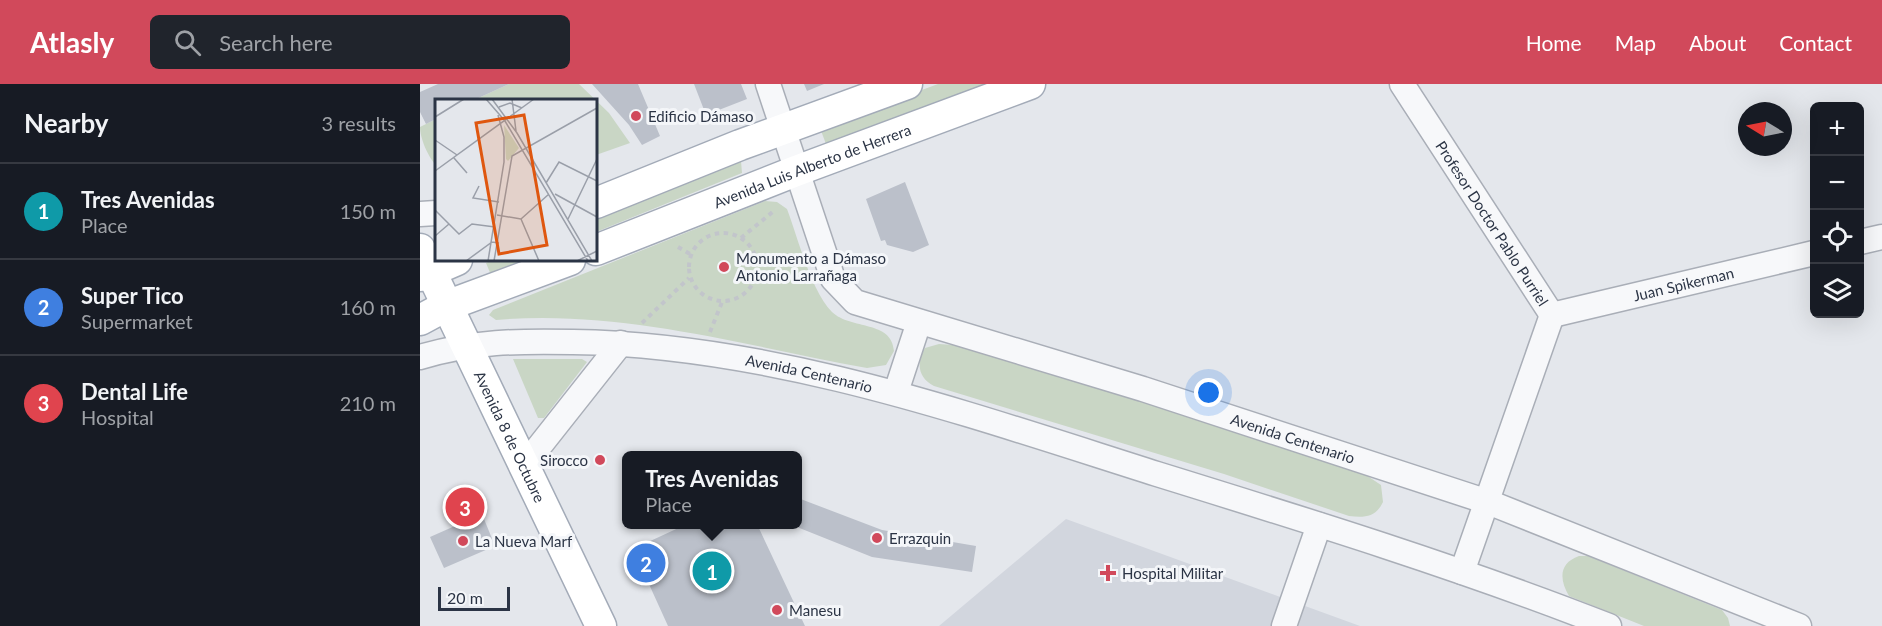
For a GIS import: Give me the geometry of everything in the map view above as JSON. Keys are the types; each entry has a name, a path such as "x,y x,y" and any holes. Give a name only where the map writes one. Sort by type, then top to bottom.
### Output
{"main road":[{"path":"598,201 907,84"},
{"name":"Avenida Luis Alberto de Herrera","path":"597,250 796,171 1030,84"},
{"path":"420,320 446,306 567,261"},
{"name":"Avenida 8 de Octubre","path":"432,264 446,306 601,626"}],"street":[{"name":"Avenida Centenario","path":"768,84 833,279 855,302 1155,393 1488,502 1759,618 1799,626"},
{"name":"Profesor Doctor Pablo Purriel","path":"1402,84 1552,315 1462,572"},
{"path":"420,214 435,213"},
{"path":"1864,241 1882,237"},
{"name":"Juan Spikerman","path":"1552,315 1810,254"},
{"path":"896,392 919,322"},
{"name":"Avenida Centenario","path":"465,344 517,341 621,343 703,352 896,392 1462,572 1594,623"},
{"path":"523,467 621,343"},
{"path":"420,357 465,344"},
{"path":"1284,626 1319,525"}],"path":[{"path":"741,238 778,207 807,198"},
{"path":"718,233 741,238 755,255 756,277 743,296 722,302 702,295 689,278 690,254 706,237 718,233"},
{"path":"621,343 689,278"},
{"path":"703,352 722,302"}],"shaded area":[{"name":"Hospital Militar","path":"1066,519 1360,626 939,626"}],"green space":[{"path":"509,84 579,84 595,99 476,99"},
{"path":"938,84 986,84 826,144 820,128"},
{"path":"597,101 609,113 630,143 597,155"},
{"path":"435,120 435,164 425,147 420,127"},
{"path":"741,161 742,173 597,232 597,217"},
{"path":"765,201 777,202 787,209 811,278 824,303 832,312 840,318 879,330 892,341 894,351 886,365 867,368 729,340 636,325 543,318 496,320 489,315 493,310"},
{"path":"491,261 526,261 491,275 486,263"},
{"path":"939,344 953,345 1190,416 1366,475 1381,485 1383,502 1373,514 1360,517 1349,516 1224,474 934,386 922,374 920,359 925,348"},
{"path":"513,359 582,359 587,362 544,418 538,418"},
{"path":"1579,556 1588,556 1722,610 1730,626 1644,626 1569,596 1562,578 1564,567"}],"building":[{"path":"438,84 509,84 476,99 435,99 435,120 426,124 420,112 420,92"},
{"name":"Edificio Dámaso","path":"592,84 638,84 660,136 642,145 629,125"},
{"path":"694,84 741,84 747,99 706,115"},
{"path":"804,84 824,84 807,91"},
{"path":"905,182 929,245 913,252 887,245 885,240 881,241 866,199"},
{"name":"Errazquin","path":"802,500 882,530 976,546 972,572 872,557 802,529"},
{"name":"La Nueva Marf","path":"482,514 495,546 444,568 430,537"},
{"path":"676,529 759,529 805,626 668,626 633,549"}],"place":[{"name":"Edificio Dámaso","path":"636,116"},
{"name":"Monumento a Dámaso Antonio Larrañaga","path":"724,267"},
{"name":"Sirocco","path":"600,460"},
{"name":"Dental Life","path":"465,507"},
{"name":"Errazquin","path":"877,538"},
{"name":"La Nueva Marf","path":"463,541"},
{"name":"Super Tico","path":"646,563"},
{"name":"Tres Avenidas","path":"712,571"},
{"name":"Hospital Militar","path":"1108,573"},
{"name":"Manesu","path":"777,610"}]}
